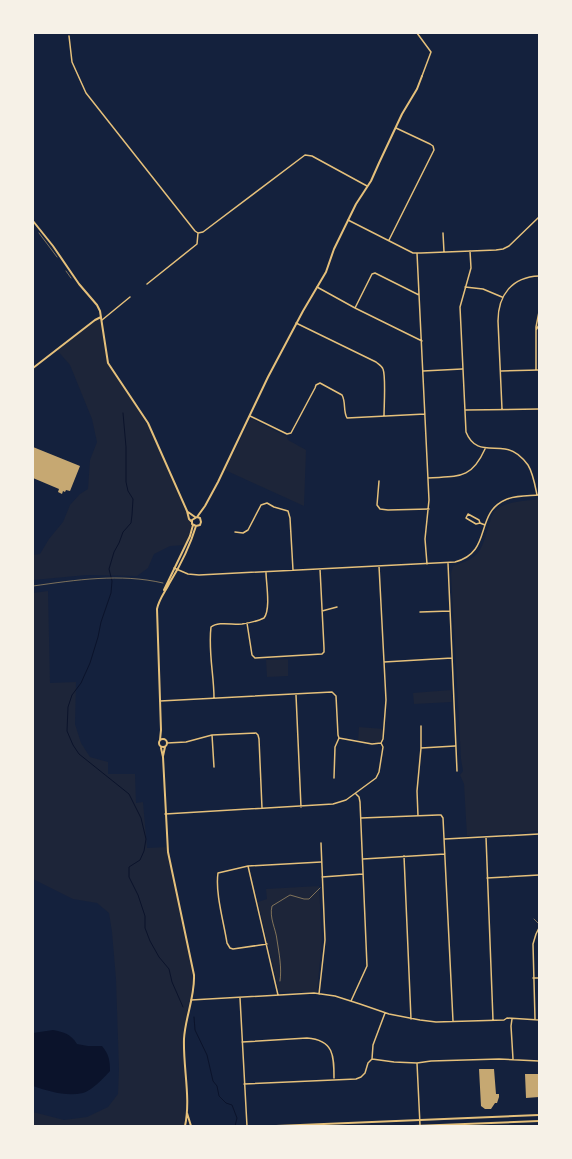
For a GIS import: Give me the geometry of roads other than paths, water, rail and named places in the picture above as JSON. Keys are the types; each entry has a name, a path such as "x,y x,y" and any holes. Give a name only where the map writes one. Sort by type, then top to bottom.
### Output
{"street":[{"path":"191,522 205,506 218,482 268,377 296,323 326,272 334,249 348,220 367,187 417,89 431,52 417,33"},
{"path":"69,36 72,62 86,93 198,233"},
{"path":"389,240 434,150 433,146 430,144 396,128"},
{"path":"198,233 203,232 305,155 312,156 367,187"},
{"path":"348,220 413,253 418,253 470,252 506,248 539,217"},
{"path":"33,221 53,246 79,284 97,305 101,319 106,358 110,368 148,423 187,511 189,519 195,526"},
{"path":"147,284 197,244 198,233"},
{"path":"443,233 444,252"},
{"path":"174,568 194,575 448,563 462,560 472,552 480,542 491,510 504,500 512,497 538,495 530,469 519,455 506,449 485,449 473,443 467,434 464,410 460,306 471,268 470,252"},
{"path":"418,253 429,509 425,539 427,564"},
{"path":"355,308 372,274 375,273 419,295"},
{"path":"502,410 498,313 502,297 514,284 528,277 539,276"},
{"path":"318,287 355,308 422,341"},
{"path":"465,287 483,289 502,297"},
{"path":"33,368 95,320 101,319 130,298"},
{"path":"500,371 538,370 536,322 539,312"},
{"path":"296,323 376,362 383,369 384,416"},
{"path":"536,330 539,325"},
{"path":"423,372 462,369"},
{"path":"250,416 287,434 291,433 314,388 320,383 342,394 344,398 345,414 348,418 425,414"},
{"path":"464,410 539,409"},
{"path":"428,478 464,475 477,464 485,449"},
{"path":"379,481 377,505 380,509 429,509"},
{"path":"234,532 243,533 248,530 261,505 263,504 267,503 276,508 288,511 290,518 293,570"},
{"path":"163,594 166,584 195,526 200,525 201,522 200,518 187,511"},
{"path":"480,523 479,520 468,514 466,518 476,524 480,523 485,525"},
{"path":"195,526 192,540 158,604 156,616 160,701 164,740 167,743 186,742 212,736 252,732 258,735 262,809"},
{"path":"448,563 457,771"},
{"path":"166,814 300,807 337,803 374,781 378,776 383,747 381,743 383,739 386,700 379,566"},
{"path":"247,623 252,654 255,658 322,654 324,648 320,569"},
{"path":"214,698 210,627 215,624 247,623 262,619 266,614 266,572"},
{"path":"322,611 337,607"},
{"path":"420,612 450,611"},
{"path":"384,662 452,658"},
{"path":"160,701 329,692 335,694 339,738 335,747 334,778"},
{"path":"296,694 300,807"},
{"path":"418,816 417,791 422,748 421,726"},
{"path":"162,730 159,744 163,757 168,852 194,976 194,988 184,1040 187,1111 185,1126 191,1126 187,1111"},
{"path":"212,736 214,767"},
{"path":"339,738 372,744 381,743"},
{"path":"163,757 167,743"},
{"path":"422,748 456,746"},
{"path":"161,748 165,747"},
{"path":"352,1001 367,966 360,802 359,797 355,793"},
{"path":"361,818 441,815 443,818 453,1021"},
{"path":"444,839 539,834"},
{"path":"486,837 493,1020"},
{"path":"319,994 325,940 321,843"},
{"path":"363,858 445,854"},
{"path":"404,856 411,1019"},
{"path":"267,944 233,949 230,948 227,943 221,908 217,880 218,873 248,866 321,862"},
{"path":"248,866 278,995"},
{"path":"322,877 363,874"},
{"path":"487,878 539,875"},
{"path":"535,1020 533,944 539,928"},
{"path":"533,978 539,978"},
{"path":"191,1000 319,994 352,1001 385,1013 432,1022 504,1020 508,1018 539,1020"},
{"path":"239,997 247,1126"},
{"path":"244,1084 356,1079 361,1077 365,1073 368,1063 372,1059 373,1044 385,1013"},
{"path":"512,1019 512,1059"},
{"path":"242,1042 307,1038 316,1039 330,1048 334,1061 334,1079"},
{"path":"372,1059 417,1063 431,1061 512,1059 539,1061"},
{"path":"417,1063 420,1126"},
{"path":"276,1126 539,1115"},
{"path":"414,1126 539,1121"}],"lane":[{"path":"534,919 539,924"}],"waterway":[{"path":"123,413 126,447 126,482 128,491 133,499 131,523 123,532 114,552 109,569 112,581 111,593 101,622 90,663 81,683 72,695 68,707 67,731 79,754 129,794 141,818 146,839 144,851 140,860 129,867 129,877 138,895 145,916 145,928 150,941 159,957 169,969 172,982 183,1007"},
{"path":"194,1017 195,1030 207,1055 213,1081 217,1086 219,1096 226,1103 232,1105 237,1118 235,1126"}]}
